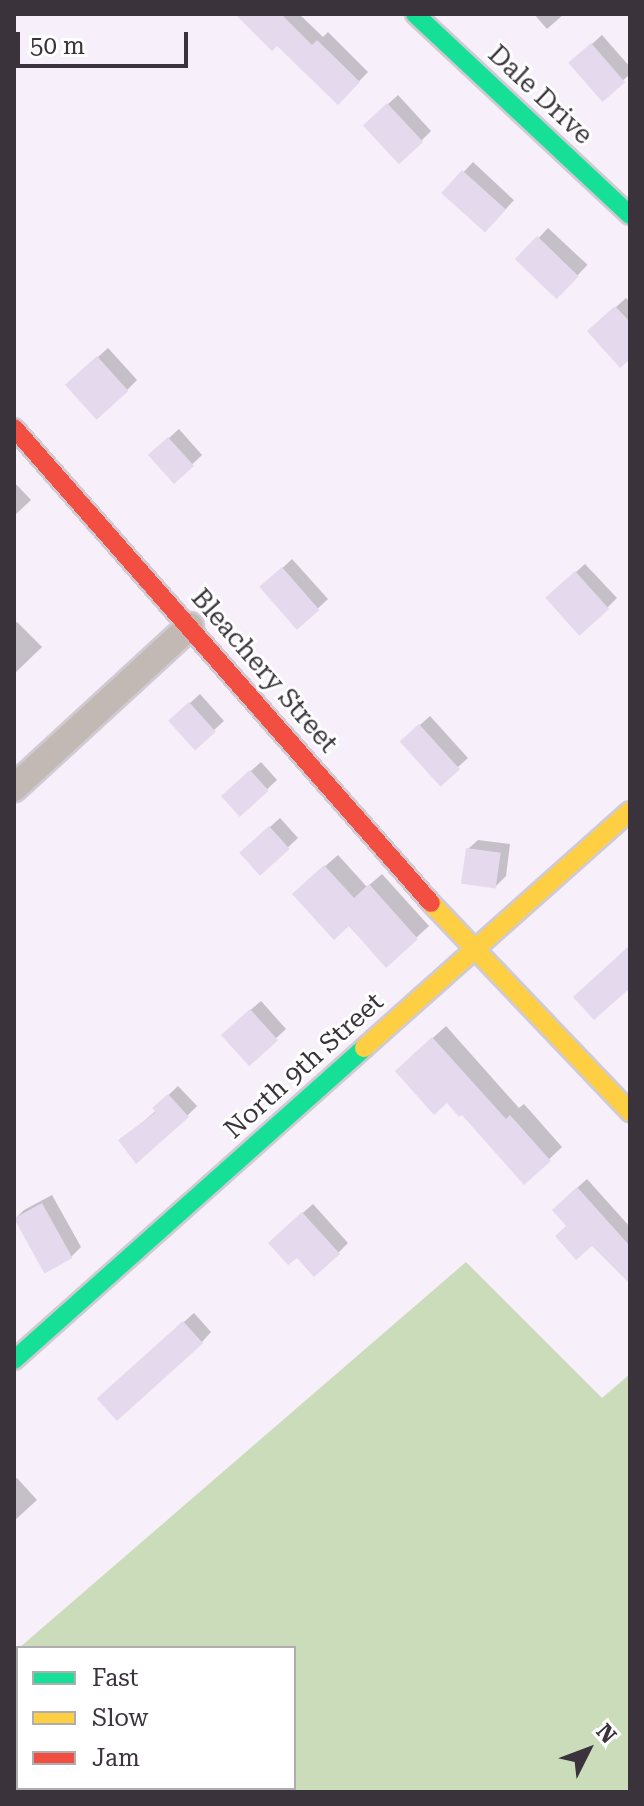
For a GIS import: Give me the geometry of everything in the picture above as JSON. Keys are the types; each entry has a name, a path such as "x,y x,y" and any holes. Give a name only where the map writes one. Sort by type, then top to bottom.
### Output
{"street":[{"name":"Dale Drive","path":"415,14 630,215"},
{"name":"Bleachery Street","path":"14,428 473,951 630,1112"},
{"path":"14,788 190,626"},
{"name":"North 9th Street","path":"14,1360 630,811"}],"green space":[{"path":"466,1262 602,1398 630,1374 630,1792 14,1792 16,1650 16,1790 296,1790 296,1646 21,1646"}],"building":[{"path":"235,14 281,14 312,45 317,40 360,82 338,105 277,46 272,51"},
{"path":"591,43 625,82 602,102 568,63"},
{"path":"387,103 423,142 399,164 363,126"},
{"path":"462,170 506,209 485,233 441,193"},
{"path":"537,236 579,276 556,299 515,259"},
{"path":"615,306 630,322 630,359 620,368 587,331"},
{"path":"97,356 128,391 96,420 65,385"},
{"path":"168,437 194,466 174,484 148,455"},
{"path":"282,567 319,610 297,630 259,587"},
{"path":"575,571 609,609 579,636 545,598"},
{"path":"189,702 216,732 195,750 168,721"},
{"path":"419,724 460,769 440,787 400,741"},
{"path":"250,770 269,791 240,817 221,796"},
{"path":"269,826 290,849 260,876 239,853"},
{"path":"466,848 501,853 496,889 461,884"},
{"path":"324,865 354,898 369,884 418,939 386,968 349,926 334,940 292,894"},
{"path":"630,945 630,988 594,1020 573,997"},
{"path":"250,1009 278,1040 249,1066 221,1035"},
{"path":"432,1037 506,1119 510,1115 551,1161 524,1185 462,1115 459,1117 447,1103 434,1115 395,1071"},
{"path":"168,1094 189,1117 136,1164 118,1140 156,1112 152,1108"},
{"path":"577,1187 630,1246 630,1284 592,1246 576,1260 555,1236 566,1226 552,1210"},
{"path":"42,1203 73,1258 45,1274 14,1219"},
{"path":"302,1212 340,1254 314,1277 297,1258 288,1265 268,1243"},
{"path":"183,1321 203,1343 117,1421 97,1399"}],"traffic: fast":[{"path":"415,14 630,215"},
{"path":"14,1360 364,1048"}],"traffic: slow":[{"path":"364,1048 630,811"},
{"path":"431,903 630,1112"}],"traffic: jam":[{"path":"14,428 431,903"}]}
